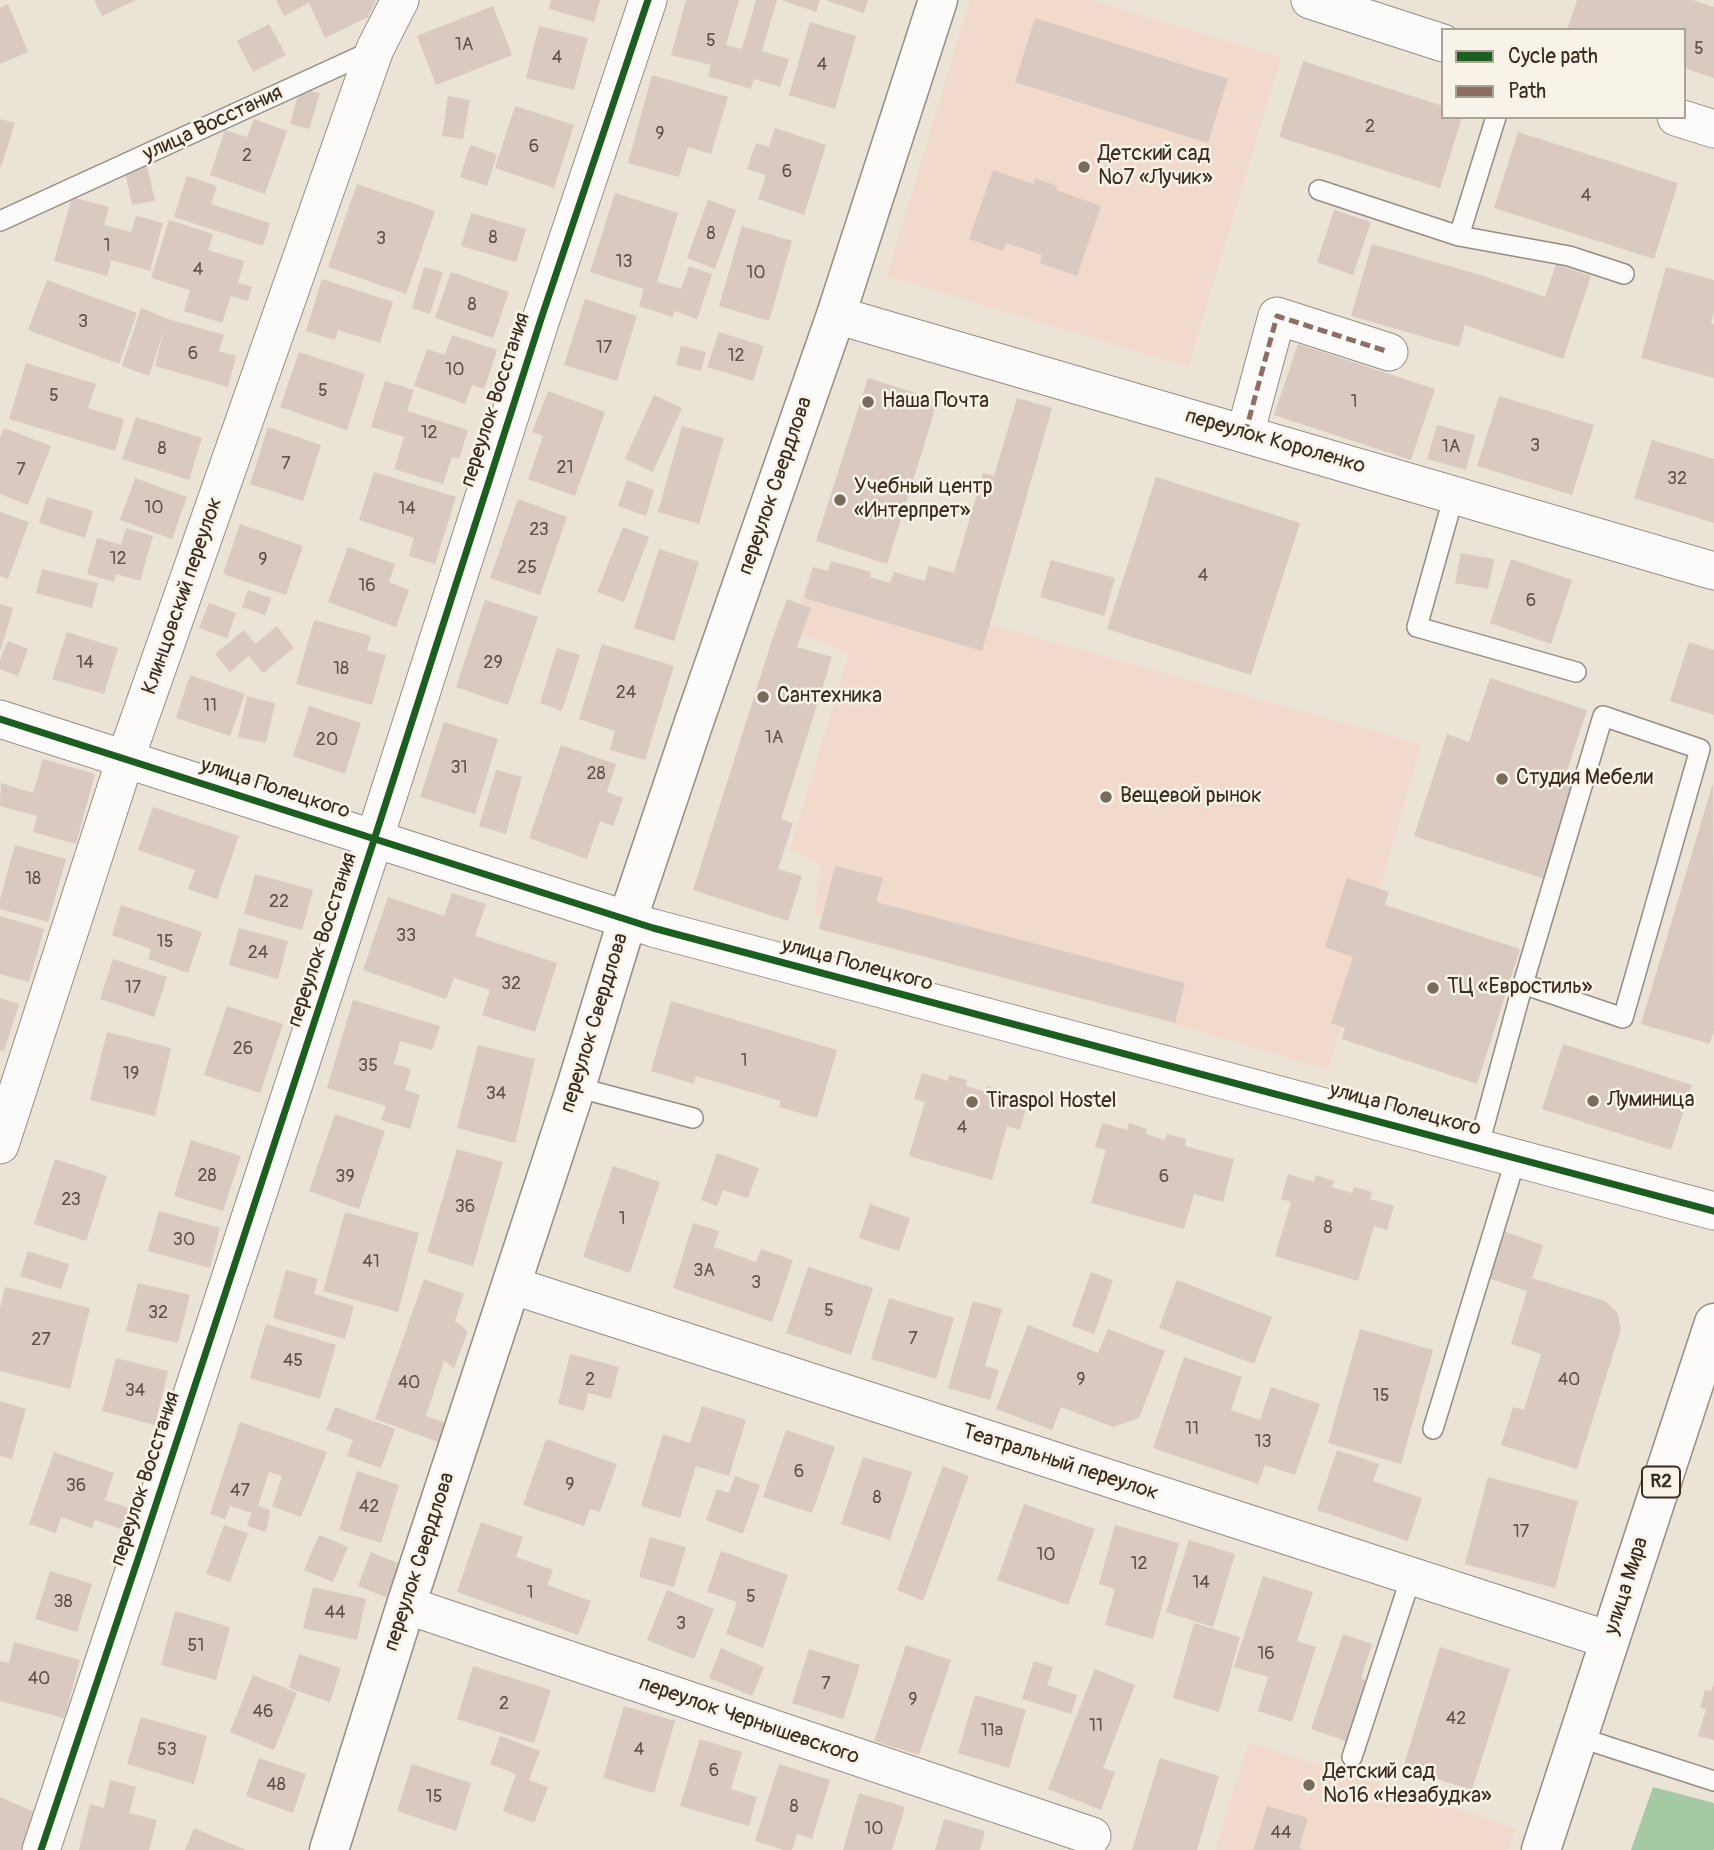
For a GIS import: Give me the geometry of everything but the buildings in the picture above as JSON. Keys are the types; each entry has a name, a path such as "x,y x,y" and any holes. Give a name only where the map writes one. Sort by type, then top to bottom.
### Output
{"main road":[{"name":"переулок Свердлова","path":"329,1850 406,1605 576,1087 626,921 836,315 939,0"},
{"name":"улица Мира","path":"1541,1850 1714,1323"}],"street":[{"path":"375,49 401,0"},
{"name":"переулок Восстания","path":"40,1850 147,1534 541,318 648,0"},
{"path":"1310,0 1441,42"},
{"name":"Клинцовский переулок","path":"0,1145 125,760 375,49"},
{"path":"1682,119 1714,129"},
{"name":"переулок Короленко","path":"836,315 1714,571"},
{"path":"1245,433 1277,316 1389,352"},
{"name":"улица Полецкого","path":"0,719 626,921 1714,1211"},
{"name":"Театральный переулок","path":"511,1285 1609,1640"},
{"name":"переулок Чернышевского","path":"406,1605 1092,1836"}],"lane":[{"name":"улица Восстания","path":"0,221 375,49"},
{"path":"1459,236 1495,119"},
{"path":"1319,190 1459,236 1569,256 1623,274"},
{"path":"1454,495 1417,627 1576,672"},
{"path":"1478,1148 1523,984 1603,716 1700,749 1623,1018 1523,984"},
{"path":"576,1087 693,1118"},
{"path":"1433,1429 1516,1158"},
{"path":"1352,1757 1411,1577"},
{"path":"1578,1737 1714,1781"}],"shaded area":[{"name":"Детский сад №7 «Лучик»","path":"970,0 1092,0 1281,57 1188,367 887,276"},
{"name":"Вещевой рынок","path":"809,574 1421,744 1328,1070 815,916 821,864 790,849 849,653 792,631"},
{"name":"Детский сад №16 «Незабудка»","path":"1249,1742 1516,1828 1508,1850 1215,1850"}],"green space":[{"path":"1653,1787 1714,1803 1714,1850 1631,1850"}],"marked path":[{"path":"1245,434 1277,316 1389,352"}],"cycle path":[{"path":"41,1850 374,840 541,319 648,0"},
{"path":"0,719 653,928 1714,1211"}],"place":[{"name":"Детский сад №7 «Лучик»","path":"1084,167"},
{"name":"Наша Почта","path":"868,402"},
{"name":"Учебный центр «Интерпрет»","path":"840,500"},
{"name":"Сантехника","path":"763,697"},
{"name":"Студия Мебели","path":"1502,779"},
{"name":"Вещевой рынок","path":"1106,797"},
{"name":"ТЦ «Евростиль»","path":"1433,988"},
{"name":"Луминица","path":"1593,1101"},
{"name":"Tiraspol Hostel","path":"972,1102"},
{"name":"Детский сад №16 «Незабудка»","path":"1309,1785"}]}
